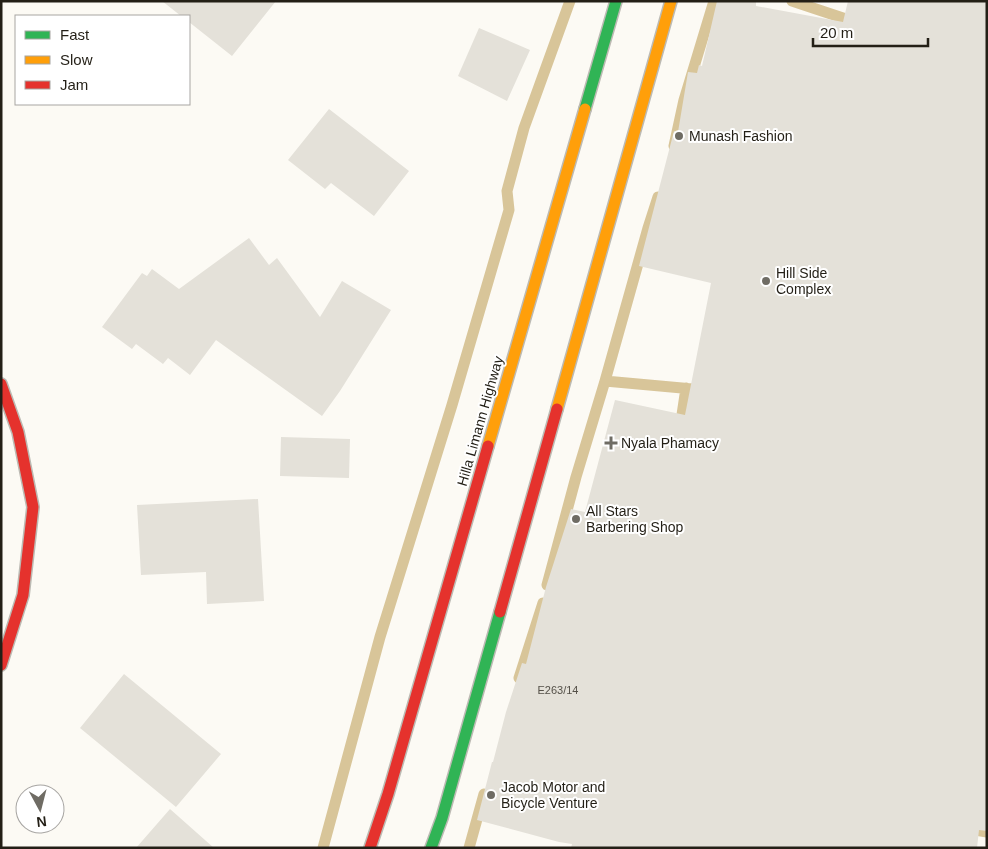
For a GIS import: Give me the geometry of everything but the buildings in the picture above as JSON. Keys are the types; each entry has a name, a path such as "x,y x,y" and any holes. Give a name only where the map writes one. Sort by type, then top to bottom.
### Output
{"main road":[{"name":"Hilla Limann Highway","path":"370,848 388,794 616,1"},
{"path":"431,848 442,818 671,1"},
{"path":"1,384 18,432 33,507 23,595 1,665"}],"waterway":[{"path":"323,848 380,637 452,405 509,210 507,191 524,128 570,1"},
{"path":"674,146 684,100 714,1"},
{"path":"792,1 858,23"},
{"path":"547,585 576,477 658,197"},
{"path":"605,381 693,389"},
{"path":"680,428 686,388"},
{"path":"519,678 543,603"},
{"path":"469,848 484,794"},
{"path":"963,828 987,832"}],"traffic: fast":[{"path":"585,109 616,1"},
{"path":"431,848 442,818 500,612"}],"traffic: slow":[{"path":"557,409 671,1"},
{"path":"488,446 585,109"}],"traffic: jam":[{"path":"1,384 18,432 33,507 23,595 1,665"},
{"path":"500,612 557,409"},
{"path":"370,848 388,794 488,446"}],"place":[{"name":"Munash Fashion","path":"679,136"},
{"name":"Hill Side Complex","path":"766,281"},
{"name":"Nyala Phamacy","path":"611,443"},
{"name":"All Stars Barbering Shop","path":"576,519"},
{"name":"Jacob Motor and Bicycle Venture","path":"491,795"}]}
